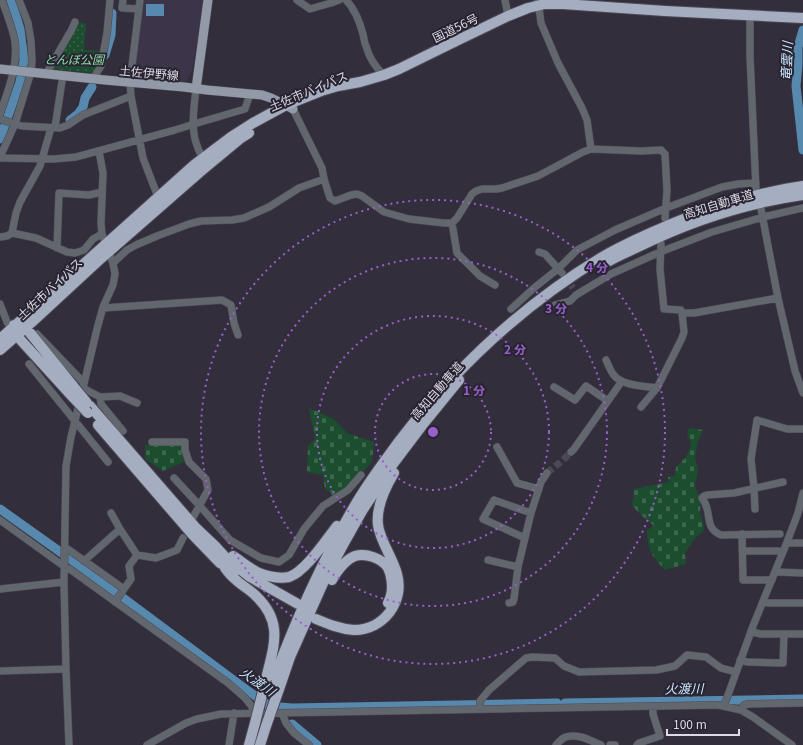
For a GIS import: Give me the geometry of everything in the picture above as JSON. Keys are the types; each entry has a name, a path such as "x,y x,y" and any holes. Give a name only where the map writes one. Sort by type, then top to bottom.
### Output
{"highway":[{"name":"国道56号","path":"360,82 399,69 538,3 801,18"},
{"name":"土佐市バイパス","path":"8,337 105,243 158,197 206,161 290,107 360,82"},
{"name":"土佐市バイパス","path":"8,337 26,328 105,243 206,161"},
{"name":"高知自動車道","path":"272,684 313,618 324,581 344,542 362,511 393,464 457,383 505,338 564,289 608,262 660,236 696,222 799,191"},
{"name":"高知自動車道","path":"252,745 272,684 289,640 316,578 336,538 355,505 385,459 417,418 451,379 527,310 561,284 605,255 693,215 765,194 799,191"},
{"path":"26,328 71,389 192,534 235,579 265,605 273,621 275,635 272,684 259,722 249,745"},
{"path":"8,337 71,389"},
{"path":"313,618 343,629 355,630 367,628 381,622 394,608 400,587 397,574 378,526 379,510 383,496 390,481 402,461 457,383"},
{"path":"89,410 196,528 216,546 226,558 250,577 297,607 263,591 220,563"},
{"path":"216,546 258,572 277,578 289,577 299,571 310,561 355,505"},
{"path":"353,556 370,556 380,561 388,568 392,582 391,597 388,605 382,613 362,623 313,618 338,569 353,556"},
{"name":"高知自動車道","path":"259,722 260,745"}],"main road":[{"path":"196,89 208,0"},
{"name":"土佐伊野線","path":"0,69 262,95 290,107"}],"street":[{"path":"2,0 15,40 16,56 14,71 1,117 13,124 60,128 68,125 83,115 131,96"},
{"path":"19,0 28,24 32,61 30,72 13,124 0,158 54,159 76,157 245,109 250,94"},
{"path":"140,0 130,82 131,96 143,158 158,197"},
{"path":"297,0 310,9 339,0"},
{"path":"346,0 356,17 363,34 366,47 375,66 384,75"},
{"path":"505,0 508,16"},
{"path":"538,3 542,23 555,56 587,120 591,149"},
{"path":"93,79 102,66 107,33 116,4 139,9"},
{"path":"511,309 534,288 560,270 577,250 615,230 666,208 722,187 738,184 756,187 750,56 750,15"},
{"path":"46,74 75,22"},
{"path":"12,233 20,202 40,166 53,128 63,75"},
{"path":"196,89 193,109 195,138 198,150 206,161"},
{"path":"290,107 322,168 330,198 335,201 356,194 362,196 384,212 409,219 452,223 457,218 472,194 476,191 482,189 502,188 538,176 591,149 641,151 661,150 665,154 665,218"},
{"path":"69,745 64,582 66,466 96,329 113,285 115,274 113,263 105,243 101,223 103,173 99,151"},
{"path":"113,263 127,250 157,236 201,221 244,218 269,207 299,188 324,179"},
{"path":"57,248 59,193 89,195 102,192"},
{"path":"555,305 570,300 575,292 660,252 762,213 802,208"},
{"path":"762,213 778,298 795,371 803,392"},
{"path":"452,223 457,254 480,276 495,285"},
{"path":"0,237 7,236 12,233 36,238 66,252 75,253 84,250 93,239 105,243"},
{"path":"661,244 660,269 664,310 681,310 682,313 694,313 778,298"},
{"path":"539,252 545,254 560,270"},
{"path":"103,308 222,300 231,305 238,335"},
{"path":"0,304 7,322 8,337"},
{"path":"642,407 657,388 682,338 684,332 682,313"},
{"path":"37,334 84,385 100,397 120,396 137,403"},
{"path":"606,360 613,374 622,381 657,388"},
{"path":"29,364 108,462"},
{"path":"571,452 622,381"},
{"path":"554,387 575,400 586,386 608,401"},
{"path":"100,397 101,404 123,431"},
{"path":"756,509 751,459 757,420 787,429 803,429"},
{"path":"152,442 185,442 185,450 189,462 206,479 208,490 192,518"},
{"path":"497,447 517,483 539,489"},
{"path":"509,604 514,599 518,567 531,513 541,482 547,473"},
{"path":"174,478 230,540 261,558 279,562 289,555 304,529 323,506 348,490 361,475"},
{"path":"780,534 717,534 710,526 707,507 702,498 707,495 734,493 783,482"},
{"path":"147,745 186,723 208,716 234,713 259,722 282,713 718,705 725,702 763,601 801,513 803,493"},
{"path":"525,538 484,519 494,500 531,513"},
{"path":"111,513 137,555 156,558 177,550 183,538"},
{"path":"0,520 116,601 228,683 246,698 252,706 259,722"},
{"path":"84,561 120,529"},
{"path":"742,534 743,580 772,580"},
{"path":"788,542 803,543"},
{"path":"65,549 123,590"},
{"path":"742,551 778,551"},
{"path":"116,601 131,579 130,566 137,555"},
{"path":"488,560 518,567"},
{"path":"776,572 803,573"},
{"path":"0,589 64,582"},
{"path":"763,601 768,603 803,603"},
{"path":"751,632 760,634 803,634"},
{"path":"740,660 747,662 783,663 784,634"},
{"path":"480,709 480,701 489,690 526,658 532,657 555,658 564,666 579,672 656,670 675,666 687,655 706,657 721,668 736,672"},
{"path":"0,671 66,669"},
{"path":"725,702 753,717 792,745"},
{"path":"741,710 744,705 749,704 803,703"},
{"path":"637,745 660,736 652,714 653,706"},
{"path":"228,745 234,713"},
{"path":"282,713 286,724 294,733 309,745"},
{"path":"556,745 568,736 578,736 601,745"},
{"path":"610,745 615,745"}],"shaded area":[{"path":"142,0 204,0 192,71 187,80 183,82 132,77"}],"green space":[{"name":"とんぼ公園","path":"76,23 86,23 84,50 102,51 98,64 93,73 53,69"},
{"path":"309,408 334,419 347,433 374,442 372,462 354,481 332,498 331,492 325,489 323,475 307,472 308,446 315,439"},
{"path":"689,428 703,430 698,442 695,457 698,469 695,486 701,501 700,512 704,527 703,532 696,537 685,553 686,564 665,570 649,549 647,530 654,526 631,504 634,496 633,489 669,482 668,477 675,476 676,467 689,451 691,442 687,436"},
{"path":"145,445 183,445 186,461 163,471 145,459"}],"water":[{"path":"146,4 164,4 164,16 146,16"}],"waterway":[{"name":"火渡川","path":"0,139 20,82 24,60 20,29 11,0"},
{"path":"105,55 111,35 112,13"},
{"name":"竜雲川","path":"803,30 798,47 796,86 803,150"},
{"path":"70,120 78,114 83,107 85,98 92,87"},
{"name":"火渡川","path":"0,509 275,710"},
{"name":"火渡川","path":"565,703 803,699"},
{"name":"火渡川","path":"270,706 292,708 557,703"},
{"path":"292,724 317,745"}],"tunnel":[{"path":"565,277 573,288"},
{"path":"547,473 571,452"}]}
